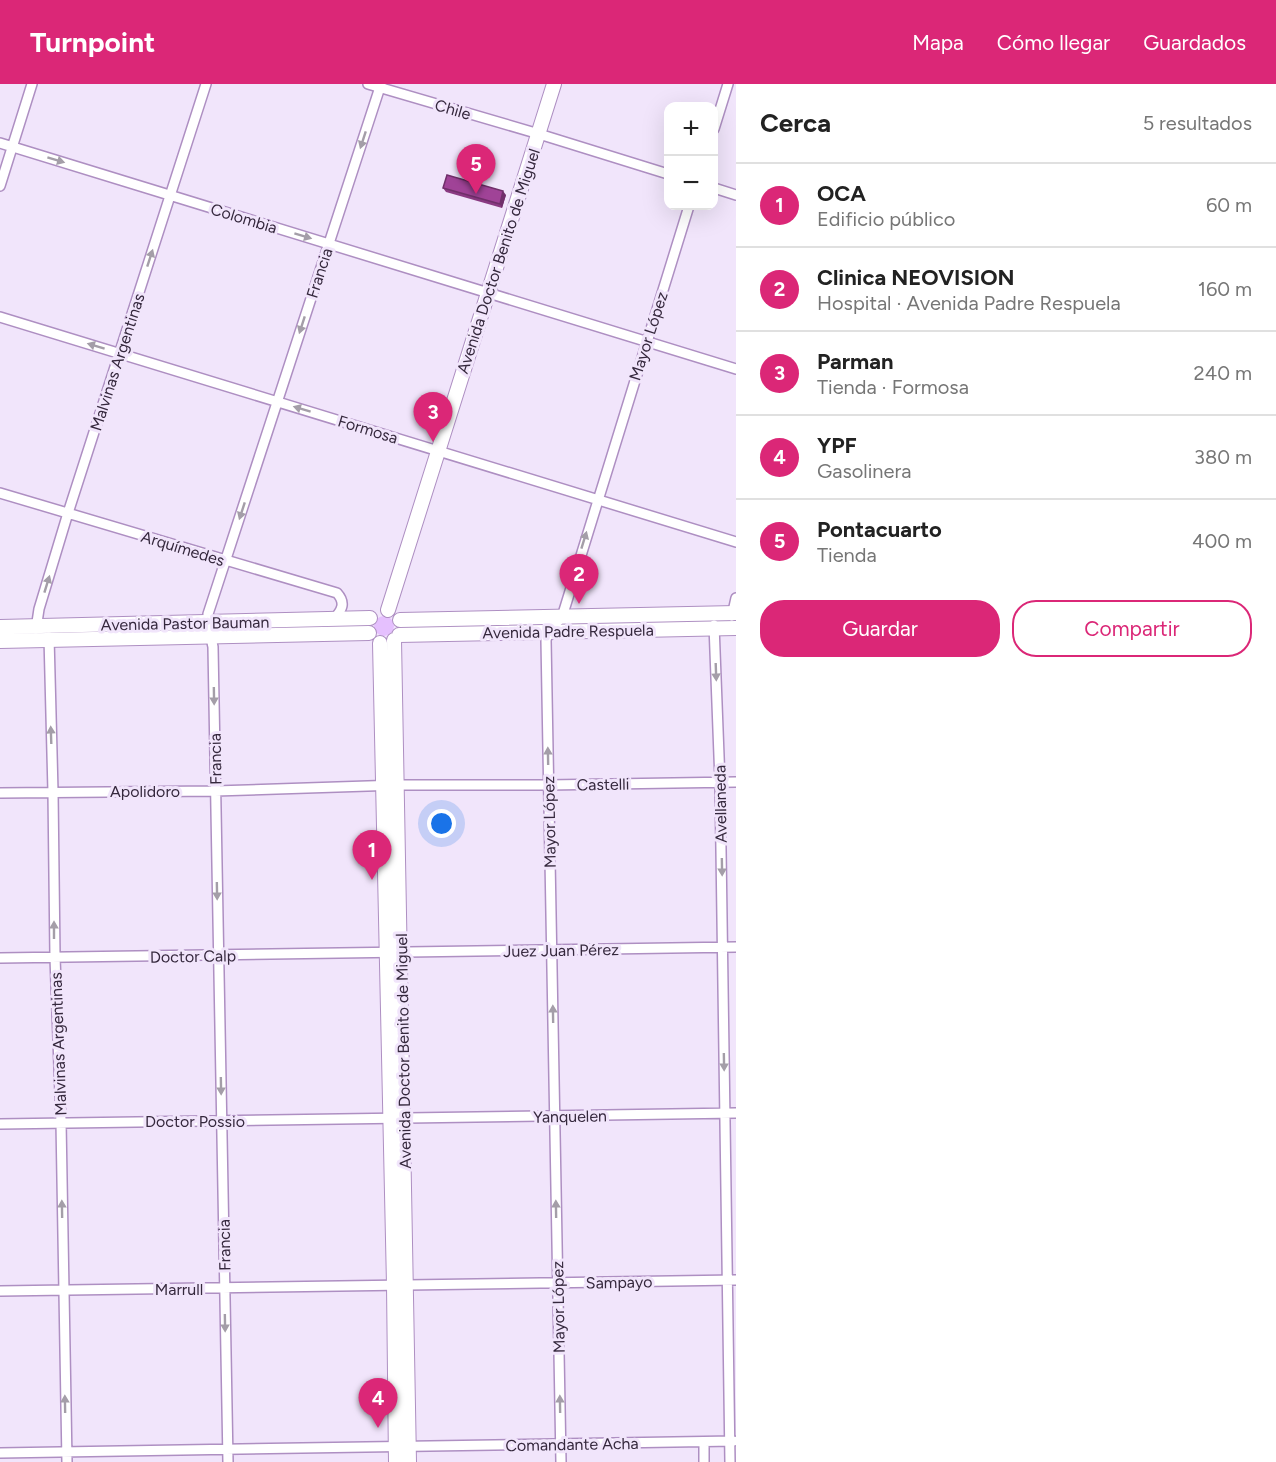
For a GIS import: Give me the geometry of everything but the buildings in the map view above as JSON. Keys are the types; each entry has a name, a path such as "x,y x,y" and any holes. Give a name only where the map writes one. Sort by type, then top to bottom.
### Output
{"main road":[{"name":"Avenida Doctor Benito de Miguel","path":"388,610 555,84"},
{"path":"388,610 397,616 401,625 391,639 374,640 369,633 370,618 378,611 388,610"},
{"name":"Avenida Padre Respuela","path":"391,639 549,632 714,621 734,613"},
{"name":"Avenida Padre Respuela","path":"400,620 562,617 714,621 734,628"},
{"name":"Avenida Pastor Bauman","path":"0,627 370,618"},
{"name":"Avenida Pastor Bauman","path":"0,641 369,633"},
{"name":"Avenida Doctor Benito de Miguel","path":"391,639 391,785 402,1447 396,1462"},
{"name":"Avenida Doctor Benito de Miguel","path":"402,1447 409,1462"}],"street":[{"path":"0,186 32,84"},
{"name":"Malvinas Argentinas","path":"67,1462 53,792 43,640 36,626 68,513 206,84"},
{"name":"Chile","path":"368,84 664,172"},
{"path":"718,116 728,84"},
{"name":"Francia","path":"228,1462 212,638 208,614 380,86"},
{"name":"Colombia","path":"0,143 736,369"},
{"path":"718,189 736,195"},
{"name":"Mayor López","path":"561,1462 546,640 549,632 562,617 688,210"},
{"name":"Formosa","path":"0,317 736,542"},
{"name":"Arquímedes","path":"0,493 337,593 343,605 334,619"},
{"path":"734,628 736,598"},
{"name":"Avellaneda","path":"714,621 720,782 725,1113 732,1280 733,1441 730,1462"},
{"name":"Malvinas Argentinas","path":"43,640 50,626"},
{"name":"Castelli","path":"391,785 736,782"},
{"name":"Apolidoro","path":"0,794 215,791 391,785"},
{"name":"Juez Juan Pérez","path":"394,952 736,947"},
{"name":"Doctor Calp","path":"0,958 394,952"},
{"name":"Yanquelen","path":"397,1120 736,1113"},
{"name":"Doctor Possio","path":"0,1124 397,1120"},
{"name":"Sampayo","path":"401,1285 732,1280"},
{"name":"Marrull","path":"0,1291 401,1285"},
{"name":"Comandante Acha","path":"0,1453 733,1441"},
{"path":"704,1442 704,1462"}],"shaded area":[{"path":"380,616 388,616 394,622 394,630 388,636 380,636 374,630 374,622"}],"place":[{"name":"Pontacuarto","path":"476,194"},
{"name":"Parman","path":"433,442"},
{"name":"Clinica NEOVISION","path":"579,604"},
{"name":"OCA","path":"372,880"},
{"name":"YPF","path":"378,1428"}]}
